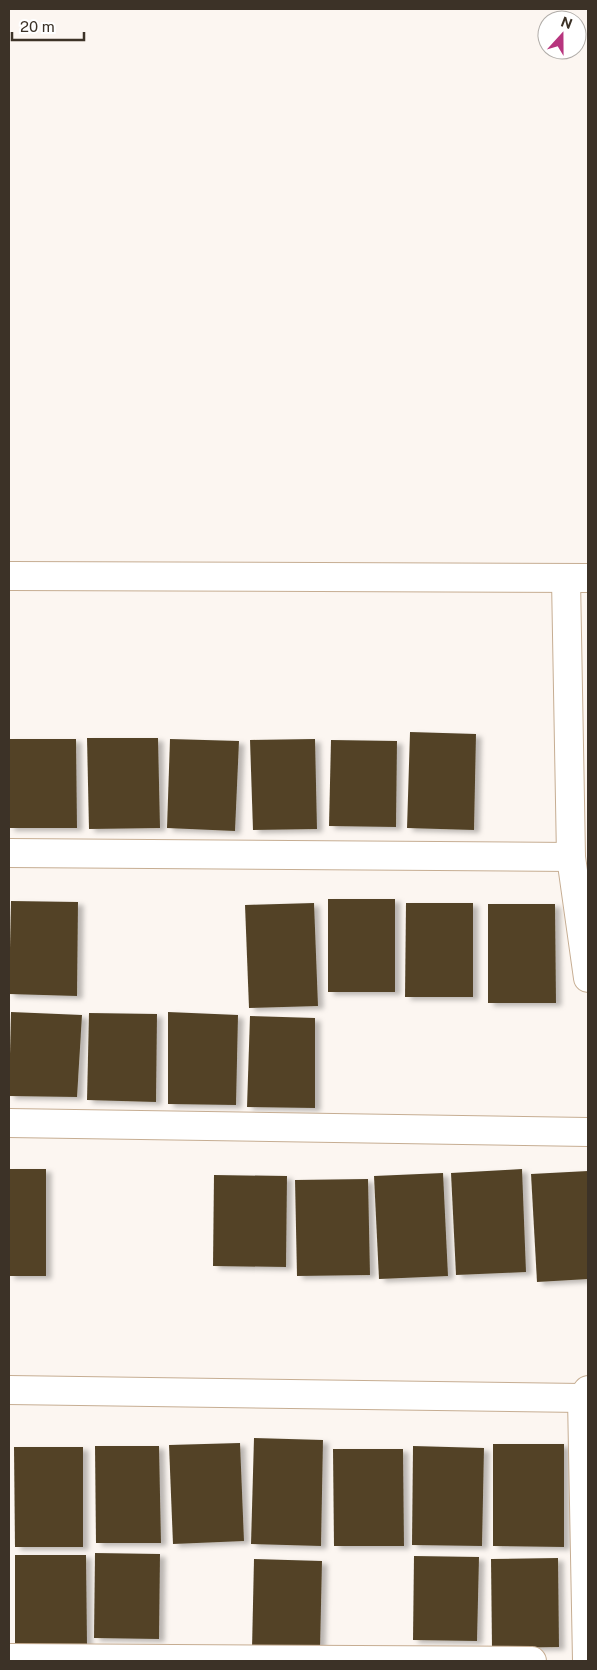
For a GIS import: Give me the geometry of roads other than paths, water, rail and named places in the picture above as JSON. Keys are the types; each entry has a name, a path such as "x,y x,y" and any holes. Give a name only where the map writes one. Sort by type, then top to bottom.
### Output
{"street":[{"path":"9,576 577,578 571,857 588,978"},
{"path":"9,853 571,857"},
{"path":"9,1123 588,1132"},
{"path":"9,1390 585,1394 587,1661"},
{"path":"9,1658 532,1661"}]}
